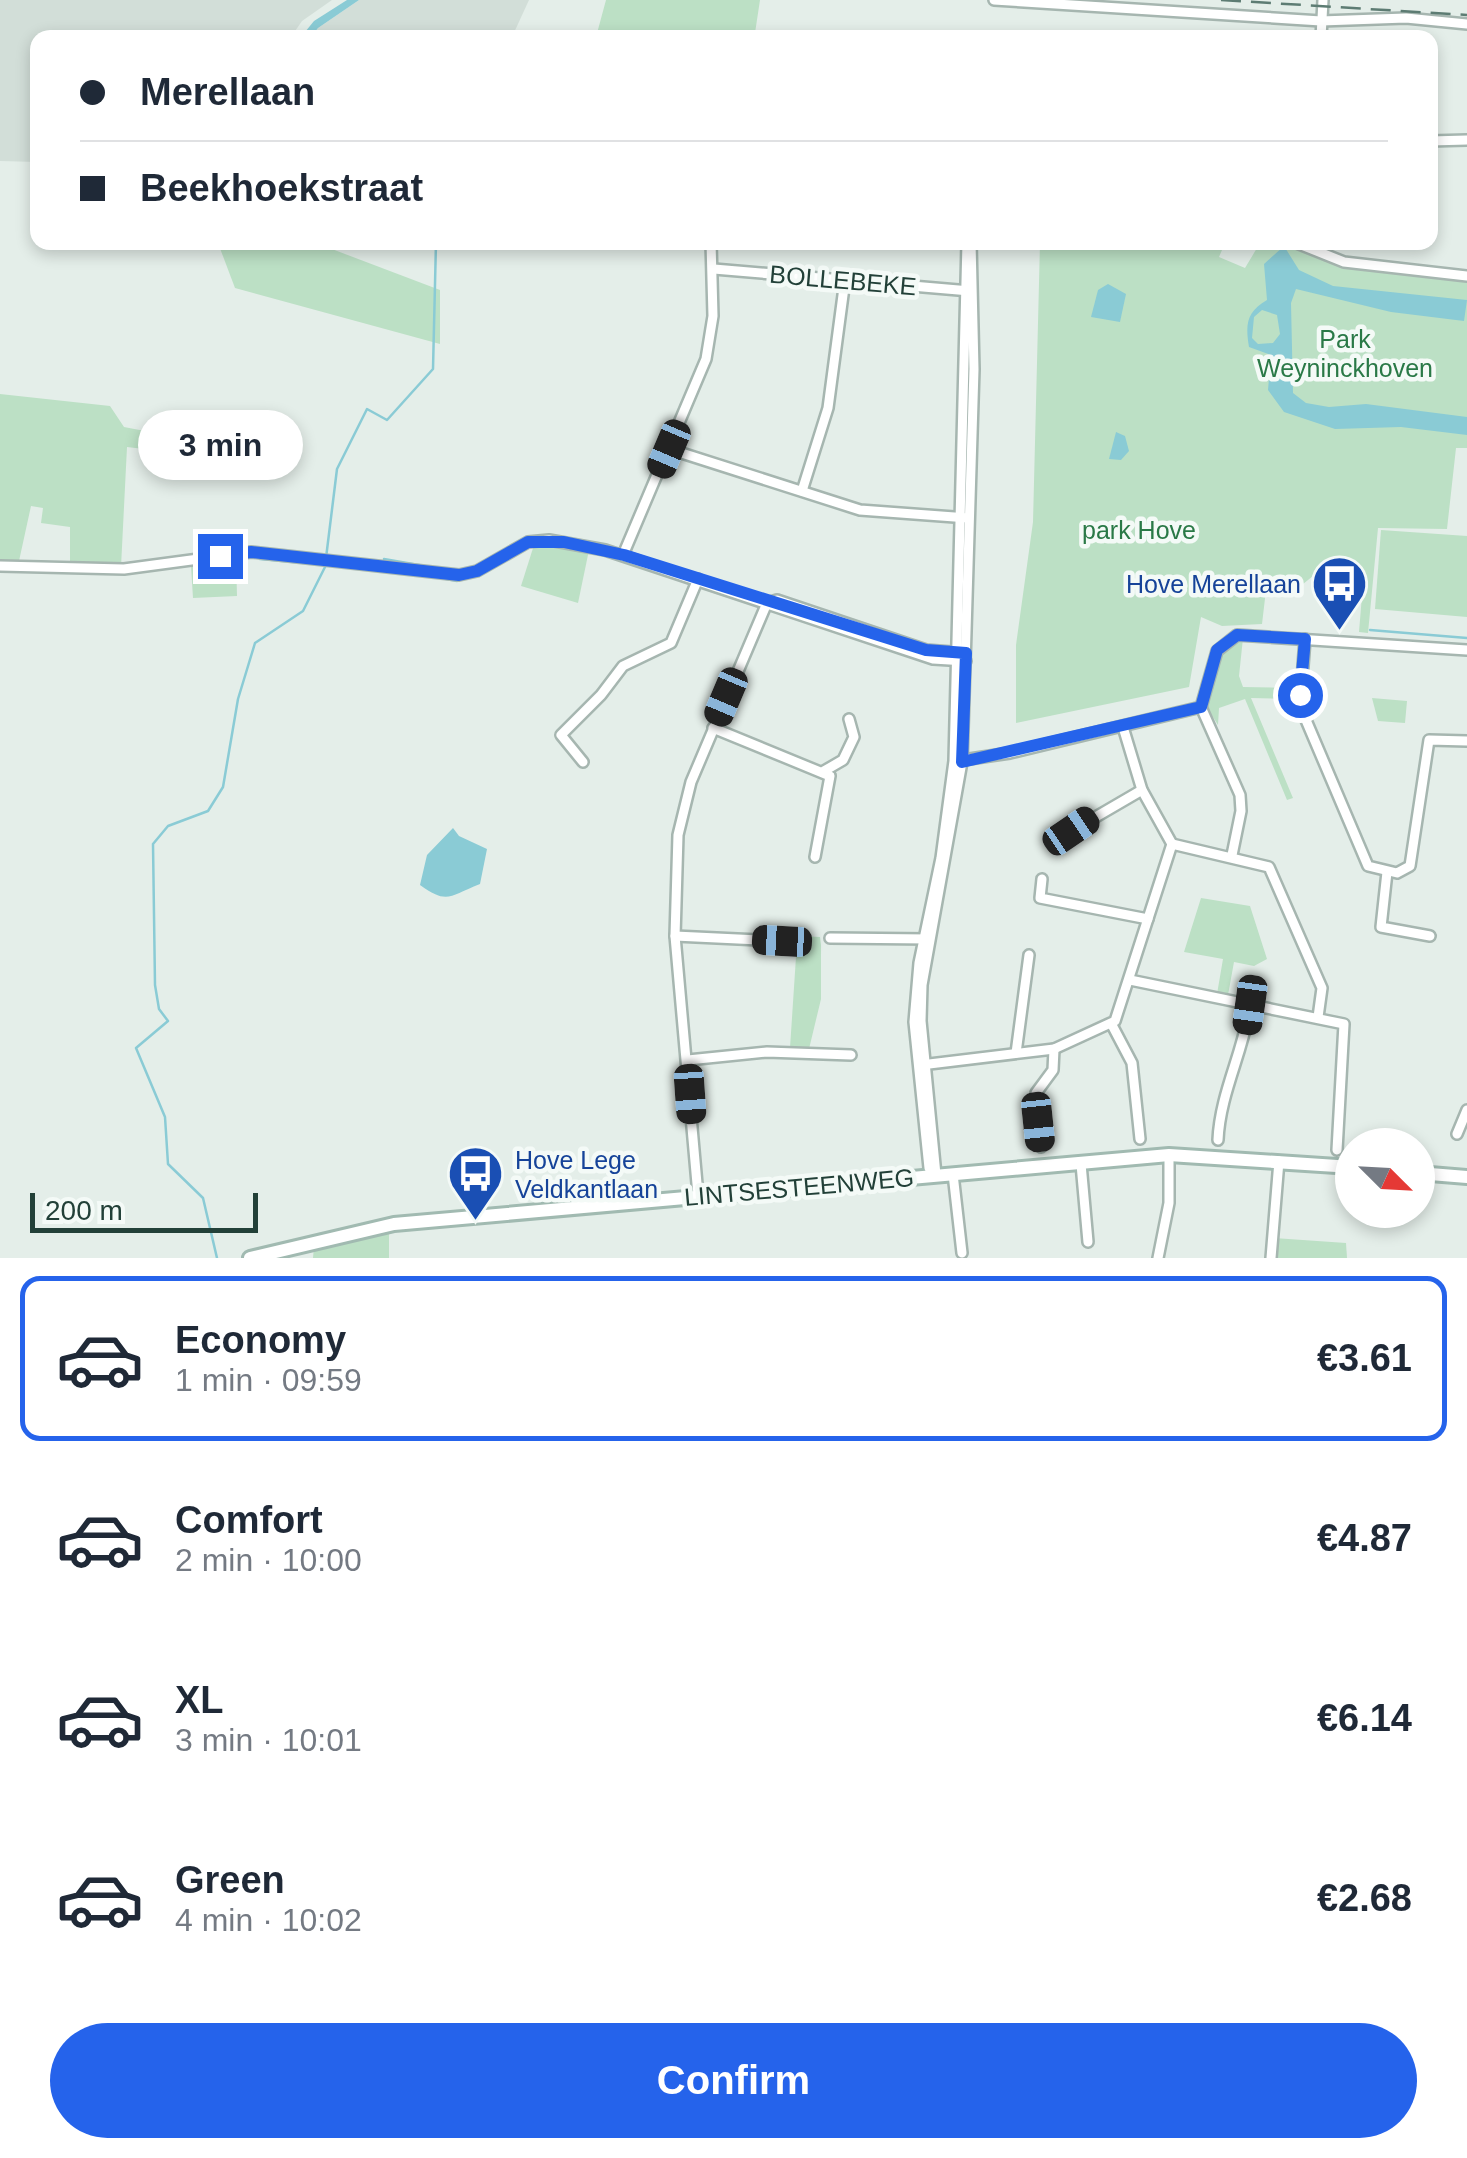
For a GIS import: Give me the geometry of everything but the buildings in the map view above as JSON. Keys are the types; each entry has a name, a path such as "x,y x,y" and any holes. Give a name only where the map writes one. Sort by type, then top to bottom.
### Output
{"street":[{"path":"994,0 1322,21 1406,18 1467,24"},
{"path":"1321,30 1323,0"},
{"path":"1438,141 1467,140"},
{"path":"624,555 709,349 712,250"},
{"path":"933,1176 921,1021 928,939 958,761 967,518 969,250"},
{"path":"1314,250 1344,262 1467,276"},
{"name":"BOLLEBEKE","path":"714,269 970,291"},
{"path":"802,491 828,408 845,280"},
{"path":"669,449 878,514 967,518"},
{"path":"0,566 124,569 251,552 459,575 477,571 528,542 549,540 624,555 933,659 962,657"},
{"path":"583,762 562,734 602,695 623,666 672,643 698,580"},
{"path":"698,1195 675,936 678,835 691,782 766,603"},
{"path":"1232,854 1241,812 1240,794 1201,707 1217,650 1226,640 1253,634 1467,650"},
{"path":"1305,639 1300,706 1368,866 1387,872 1410,866 1430,738 1467,741"},
{"path":"958,761 1201,707"},
{"path":"824,771 843,760 854,737 850,719"},
{"path":"922,1065 1054,1049 1112,1025 1172,844 1142,790 1123,727"},
{"path":"713,728 824,771 832,783 815,857"},
{"path":"1051,843 1142,790"},
{"path":"1172,844 1232,854 1260,862 1272,872 1322,988 1318,1017"},
{"path":"1387,872 1381,926 1430,936"},
{"path":"1042,878 1040,898 1148,919"},
{"path":"675,936 782,941"},
{"path":"830,938 928,939"},
{"path":"1016,1053 1030,955"},
{"path":"1130,980 1338,1021 1345,1029 1338,1128"},
{"path":"1218,1140 1220,1112 1243,1045 1250,1005"},
{"path":"1112,1025 1132,1063 1140,1139"},
{"path":"1041,1147 1036,1093 1053,1070 1054,1049"},
{"path":"688,1060 767,1052 851,1055"},
{"path":"1457,1134 1467,1110"},
{"path":"1158,1258 1169,1203 1169,1155"},
{"name":"LINTSESTEENWEG","path":"250,1258 394,1224 698,1195 1169,1155 1335,1166"},
{"path":"1272,1258 1280,1161"},
{"path":"1081,1164 1088,1242"},
{"path":"953,1174 962,1253"},
{"path":"1435,1174 1467,1177"}],"shaded area":[{"path":"0,0 332,0 296,30 30,30 30,162 0,161"},
{"path":"359,0 529,0 515,30 318,28"}],"green space":[{"path":"606,0 760,0 755,30 598,30"},
{"path":"221,250 334,250 440,290 440,344 235,288"},
{"name":"park Hove","path":"1040,250 1222,250 1219,257 1245,268 1256,250 1302,250 1347,268 1467,281 1467,448 1456,448 1447,529 1378,528 1368,633 1359,632 1364,571 1319,571 1297,589 1266,590 1262,624 1222,626 1201,617 1189,687 1016,723 1016,645 1033,522"},
{"path":"0,394 110,406 124,427 176,437 186,454 127,447 121,567 70,564 70,527 41,523 43,508 31,506 19,561 0,561"},
{"path":"1381,530 1467,536 1467,617 1375,609"},
{"path":"534,545 589,550 578,603 521,586"},
{"path":"236,558 237,596 193,598 191,566"},
{"path":"1243,638 1239,676 1243,687 1293,688 1292,699 1251,698 1293,798 1287,800 1245,699 1219,708 1218,725 1206,706 1222,650"},
{"path":"1372,698 1407,701 1405,723 1378,721"},
{"path":"1201,898 1250,906 1267,959 1254,966 1234,962 1228,995 1217,994 1223,959 1184,952"},
{"path":"820,937 821,945 821,999 809,1049 790,1048 796,957 789,950 789,939"},
{"path":"389,1231 389,1258 313,1258 314,1247"},
{"path":"1274,1238 1346,1243 1347,1258 1276,1258"}],"water":[{"path":"347,0 359,0 316,30 307,30"},
{"path":"1280,250 1286,250 1299,270 1333,286 1467,300 1464,321 1391,312 1296,289 1291,303 1293,393 1306,403 1329,407 1366,404 1467,417 1467,435 1401,427 1335,429 1284,412 1268,390 1271,355 1249,347 1251,314 1267,300 1264,264","holes":["1262,310 1277,315 1280,334 1273,343 1258,344 1252,338 1254,317"]},
{"path":"1108,284 1126,294 1120,322 1091,317 1098,290"},
{"path":"1116,432 1125,436 1129,451 1121,460 1109,459"},
{"path":"453,828 459,836 487,849 480,884 443,897 420,885 427,855"}],"waterway":[{"path":"326,558 337,469 367,409 387,420 433,369 436,250"},
{"path":"260,559 358,568"},
{"path":"384,559 436,568"},
{"path":"217,1258 203,1198 168,1164 165,1117 136,1048 168,1021 159,1009 155,985 153,844 168,826 208,811 223,787 238,699 255,643 303,611 325,567"},
{"path":"431,576 457,581"},
{"path":"1370,630 1467,638"}],"railway":[{"path":"1221,0 1467,15"}],"place":[{"name":"Hove Merellaan","path":"1340,633"},
{"name":"Hove Lege Veldkantlaan","path":"476,1223"}],"route":[{"path":"220,556 251,552 335,564 390,564 459,575 477,571 530,542 549,540 606,550 766,603 777,600 926,650 966,653 962,762 1201,707 1211,685 1217,650 1237,635 1305,639 1300,695"}],"park label":[{"name":"Park Weyninckhoven","path":"1345,354"}]}
